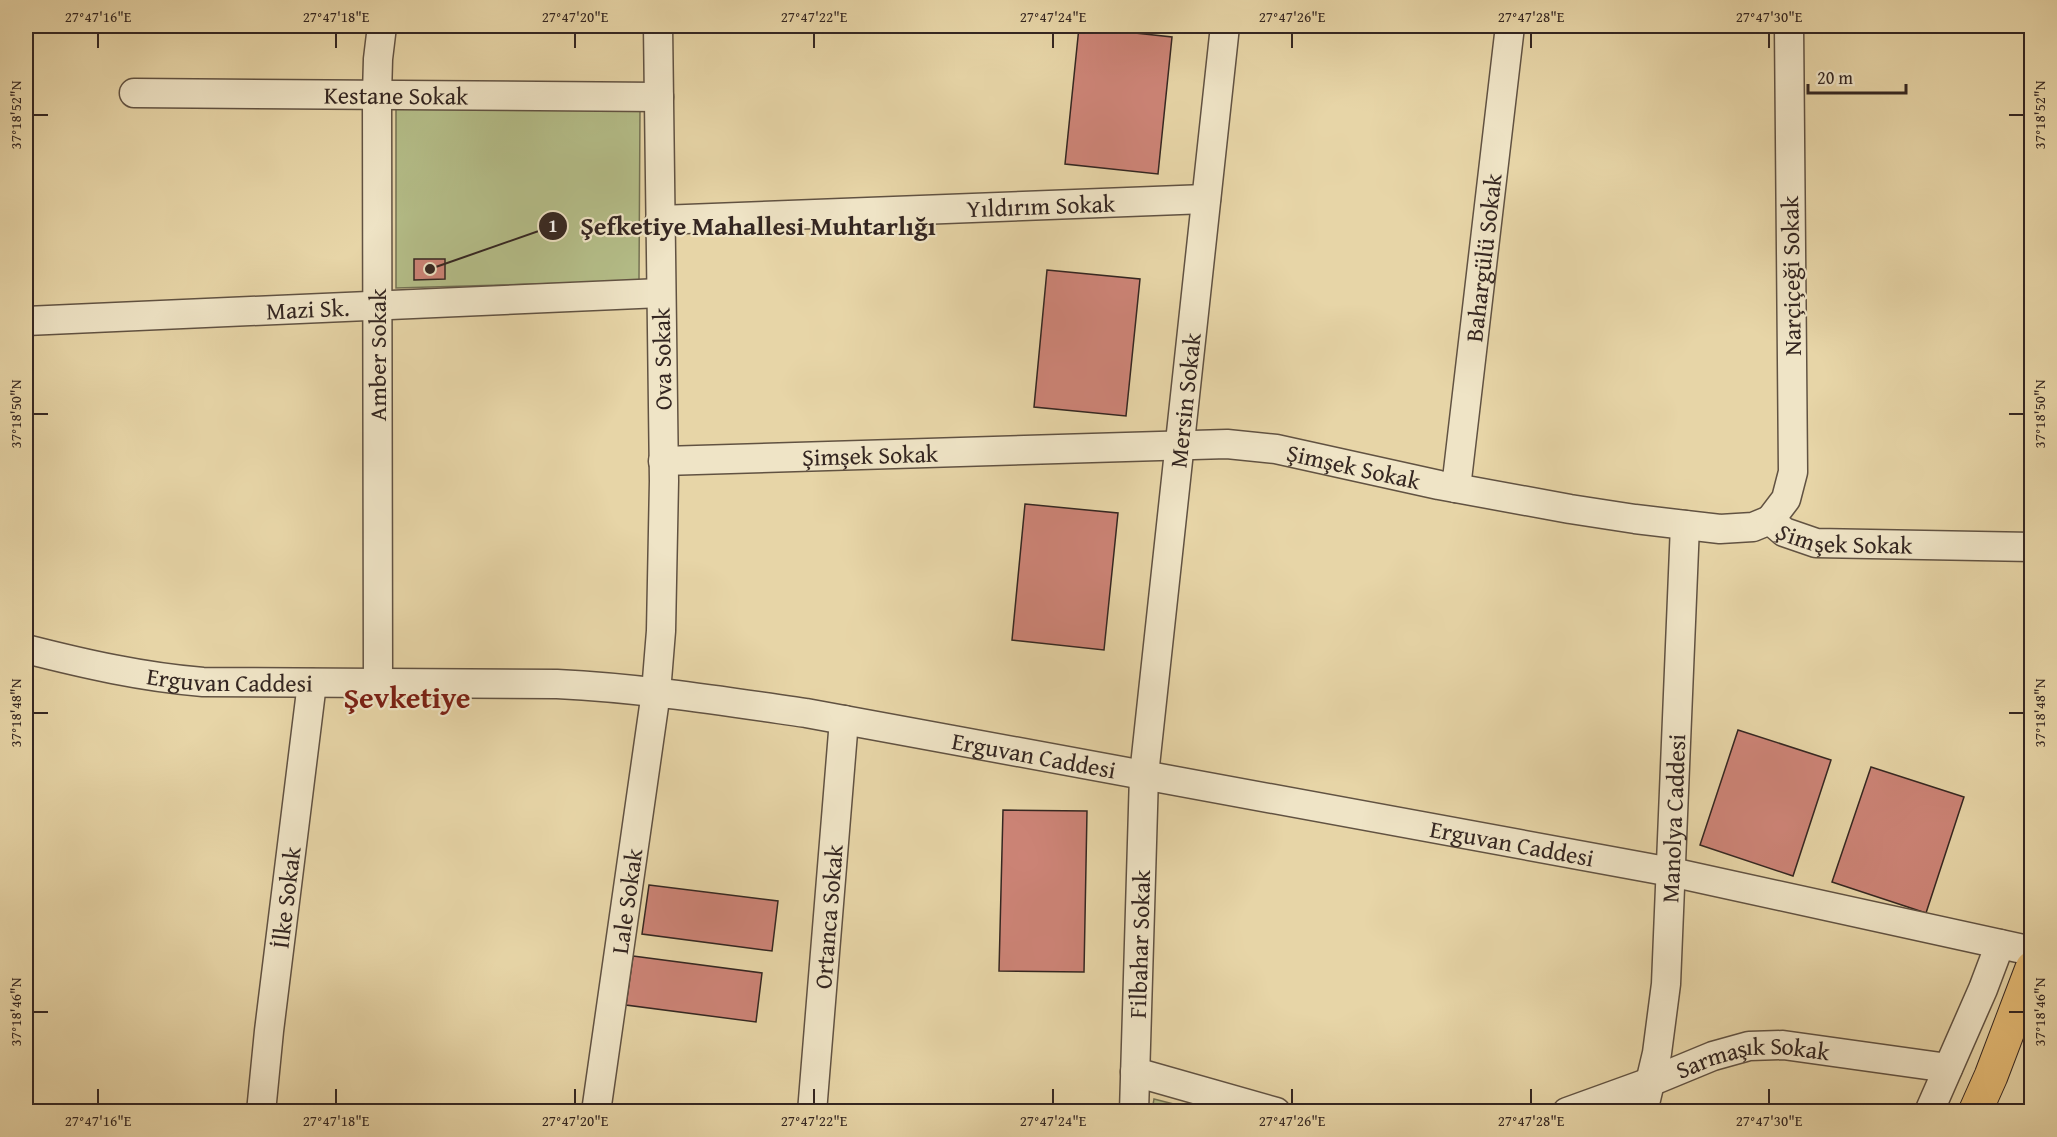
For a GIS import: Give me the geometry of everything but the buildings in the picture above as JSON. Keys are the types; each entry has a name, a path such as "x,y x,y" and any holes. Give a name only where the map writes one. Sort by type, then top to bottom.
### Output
{"highway":[{"path":"1975,1112 2031,968"}],"street":[{"name":"Amber Sokak","path":"378,684 377,95 382,26"},
{"name":"Ova Sokak","path":"656,692 661,631 663,461 658,26"},
{"name":"Mersin Sokak","path":"1144,775 1225,26"},
{"name":"Bahargülü Sokak","path":"1456,488 1510,26"},
{"name":"Narçiçeği Sokak","path":"1770,520 1786,499 1793,472 1789,26"},
{"name":"Kestane Sokak","path":"134,93 659,97"},
{"name":"Yıldırım Sokak","path":"660,220 1206,199"},
{"name":"Mazi Sk.","path":"26,321 661,292"},
{"name":"Şimşek Sokak","path":"663,461 1227,444 1276,449 1456,488 1570,509 1720,529 1753,527 1770,520 1784,532 1816,543 2031,547"},
{"name":"Manolya Caddesi","path":"1643,1112 1657,1053 1666,984 1685,525"},
{"name":"Erguvan Caddesi","path":"26,649 111,670 155,678 203,682 557,684 613,687 844,720 1671,872 2031,951"},
{"name":"İlke Sokak","path":"261,1112 312,683"},
{"name":"Lale Sokak","path":"596,1112 656,692"},
{"name":"Ortanca Sokak","path":"812,1112 844,720"},
{"name":"Filbahar Sokak","path":"1134,1112 1144,775"},
{"path":"1929,1112 2000,944"},
{"name":"Sarmaşık Sokak","path":"1567,1112 1713,1056 1749,1046 1783,1045 1948,1068"},
{"path":"1135,1072 1276,1112"}],"green space":[{"path":"396,105 640,108 639,281 396,288"},
{"path":"1154,1099 1201,1111 1152,1111"}],"place":[{"name":"Şefketiye Mahallesi Muhtarlığı","path":"430,269"}],"district":[{"name":"Şevketiye","path":"407,697"}]}
